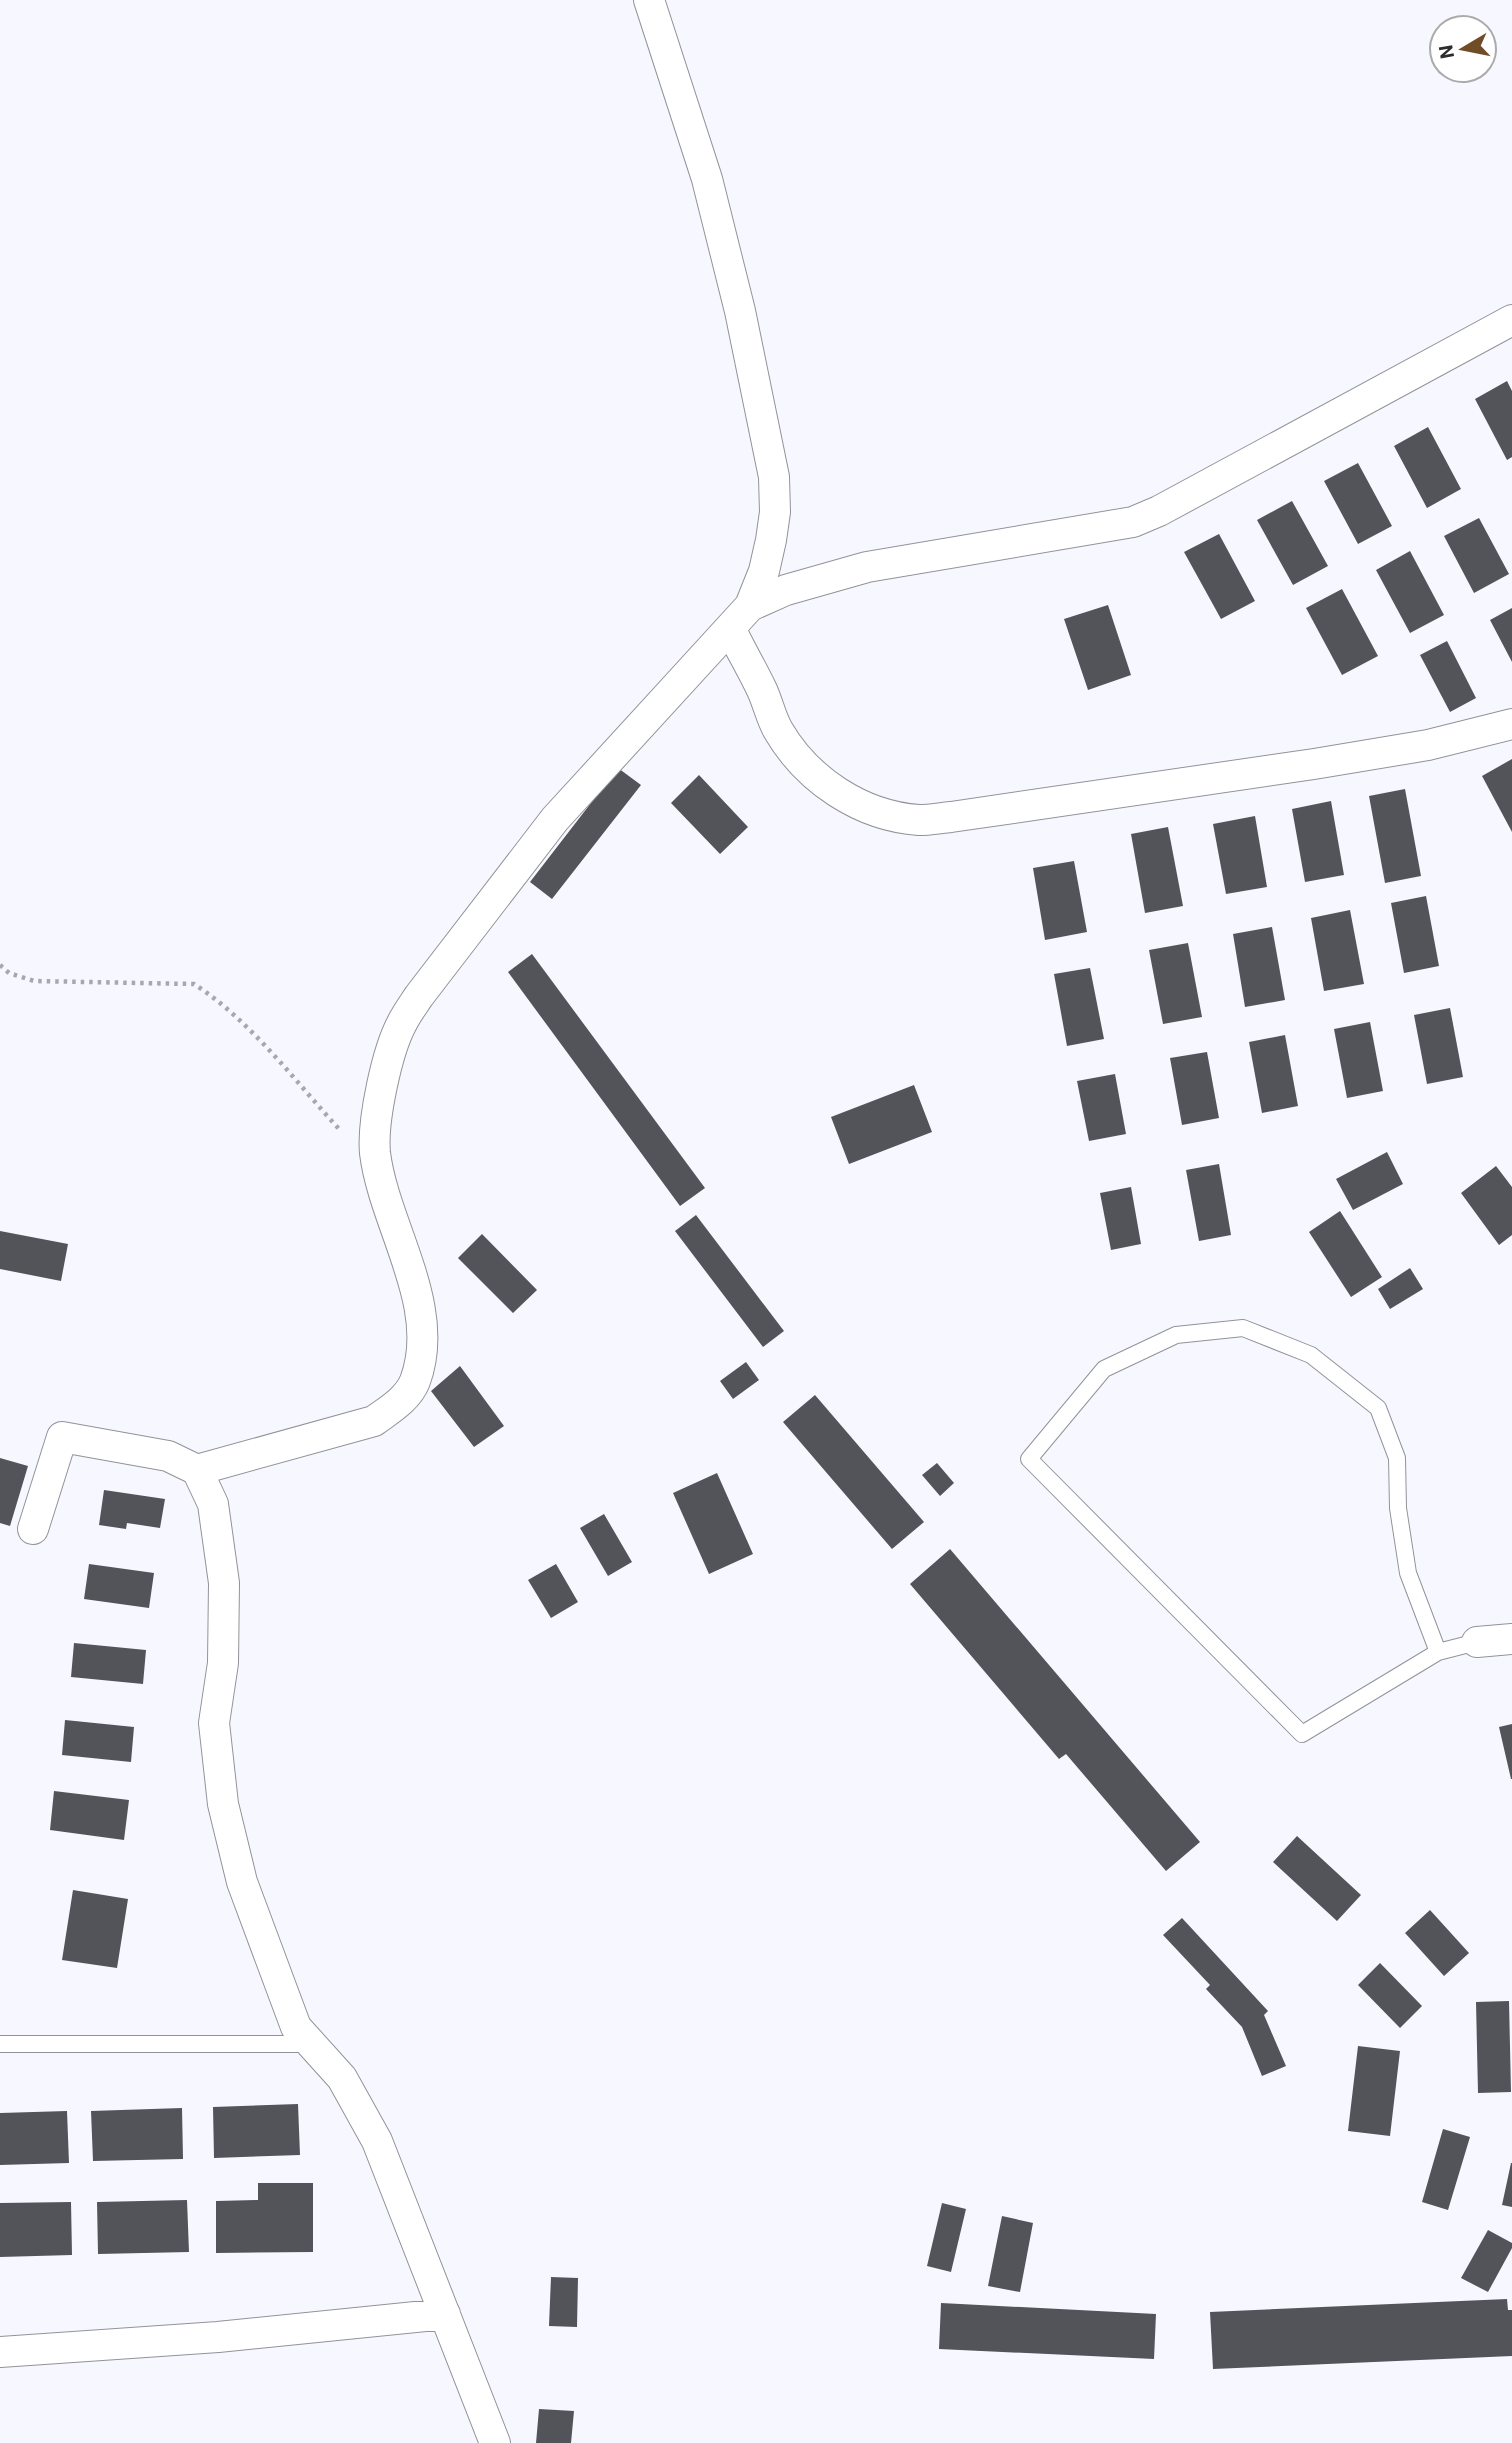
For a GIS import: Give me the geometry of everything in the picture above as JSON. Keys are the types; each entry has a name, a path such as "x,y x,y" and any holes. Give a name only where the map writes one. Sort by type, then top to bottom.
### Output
{"street":[{"path":"33,1529 62,1437 168,1456 197,1469 374,1421 399,1404 415,1382 422,1343 421,1318 413,1278 380,1185 375,1149 381,1094 391,1048 402,1023 419,996 555,819 740,617 764,571 775,512 774,477 740,311 707,179 649,0"},
{"path":"740,617 786,590 867,567 1133,522 1159,511 1512,320"},
{"path":"740,617 763,692 778,730 803,763 822,781 860,806 919,820 1314,765 1428,745 1512,724"},
{"path":"197,1469 213,1504 224,1583 223,1663 214,1723 223,1804 247,1894 296,2027 342,2078 377,2141 495,2443"},
{"path":"1477,1642 1512,1639"},
{"path":"0,2351 218,2337 445,2314"}],"lane":[{"path":"1438,1652 1408,1573 1398,1508 1397,1458 1378,1408 1311,1355 1243,1328 1176,1335 1104,1369 1029,1459 1302,1734 1438,1652 1477,1642"},
{"path":"0,2044 311,2044"}],"path":[{"path":"0,965 9,973 34,981 194,984 213,996 245,1025 344,1135"}],"building":[{"path":"1507,381 1512,391 1512,457 1507,460 1475,399"},
{"path":"1428,427 1461,489 1427,508 1394,446"},
{"path":"1358,463 1392,526 1358,544 1324,481"},
{"path":"1292,501 1328,566 1293,585 1257,520"},
{"path":"1479,518 1509,574 1474,593 1444,536"},
{"path":"1219,534 1255,601 1221,619 1184,552"},
{"path":"1410,551 1444,615 1410,633 1376,570"},
{"path":"1342,589 1378,656 1342,675 1306,608"},
{"path":"1108,605 1131,675 1088,690 1064,619"},
{"path":"1512,608 1512,662 1490,620"},
{"path":"1447,641 1476,698 1450,712 1420,655"},
{"path":"1512,759 1512,832 1482,776"},
{"path":"618,768 641,785 552,899 530,882"},
{"path":"699,775 748,827 720,854 671,803"},
{"path":"1405,789 1421,876 1385,883 1369,796"},
{"path":"1331,801 1344,875 1305,882 1292,809"},
{"path":"1255,816 1267,887 1226,894 1213,824"},
{"path":"1168,827 1183,906 1145,913 1131,834"},
{"path":"1074,861 1087,932 1045,940 1033,868"},
{"path":"1426,896 1439,966 1404,973 1391,903"},
{"path":"1350,910 1364,984 1324,991 1311,918"},
{"path":"1272,927 1285,1000 1245,1007 1233,934"},
{"path":"1188,943 1202,1017 1163,1024 1149,950"},
{"path":"532,954 705,1188 680,1206 508,972"},
{"path":"1090,968 1104,1039 1067,1046 1054,974"},
{"path":"1450,1008 1463,1077 1427,1084 1414,1015"},
{"path":"1370,1022 1383,1091 1347,1098 1334,1029"},
{"path":"1285,1035 1298,1106 1262,1113 1249,1042"},
{"path":"1207,1052 1219,1118 1182,1125 1170,1058"},
{"path":"1115,1074 1126,1134 1089,1141 1077,1081"},
{"path":"914,1085 932,1132 849,1164 831,1117"},
{"path":"1387,1152 1403,1184 1353,1210 1336,1179"},
{"path":"1219,1164 1231,1235 1199,1241 1186,1170"},
{"path":"1496,1166 1512,1187 1512,1235 1499,1245 1461,1193"},
{"path":"1131,1187 1141,1244 1111,1250 1100,1193"},
{"path":"1340,1211 1382,1277 1351,1297 1309,1232"},
{"path":"696,1215 784,1331 763,1347 675,1231"},
{"path":"0,1231 68,1244 61,1281 0,1269"},
{"path":"482,1234 537,1290 513,1313 458,1258"},
{"path":"1410,1268 1423,1289 1390,1309 1378,1289"},
{"path":"746,1362 759,1380 733,1399 720,1381"},
{"path":"460,1366 504,1426 474,1447 431,1391"},
{"path":"815,1395 924,1522 892,1549 783,1422"},
{"path":"0,1458 28,1466 10,1526 0,1523"},
{"path":"937,1463 954,1483 940,1496 922,1475"},
{"path":"717,1473 753,1554 709,1574 673,1493"},
{"path":"104,1490 165,1499 160,1528 127,1523 126,1529 99,1525"},
{"path":"604,1514 632,1562 608,1576 580,1528"},
{"path":"950,1549 1200,1842 1166,1871 1066,1754 1059,1759 910,1584"},
{"path":"89,1564 154,1573 149,1608 84,1599"},
{"path":"556,1564 578,1602 551,1618 528,1580"},
{"path":"74,1643 146,1650 143,1684 71,1677"},
{"path":"65,1720 134,1727 131,1762 62,1755"},
{"path":"1512,1724 1512,1779 1511,1779 1499,1727"},
{"path":"54,1791 129,1800 124,1840 50,1830"},
{"path":"1297,1836 1361,1895 1337,1921 1273,1862"},
{"path":"73,1890 128,1899 117,1968 62,1960"},
{"path":"1430,1910 1469,1953 1444,1976 1405,1933"},
{"path":"1182,1918 1268,2011 1264,2015 1286,2066 1262,2076 1242,2027 1206,1989 1210,1985 1163,1935"},
{"path":"1380,1963 1422,2006 1400,2028 1358,1985"},
{"path":"1509,2001 1511,2092 1478,2093 1476,2002"},
{"path":"1358,2046 1400,2051 1390,2136 1348,2131"},
{"path":"298,2104 300,2155 214,2158 213,2107"},
{"path":"182,2108 183,2159 93,2161 91,2111"},
{"path":"67,2111 69,2163 0,2165 0,2113"},
{"path":"1443,2129 1470,2137 1448,2210 1422,2202"},
{"path":"1512,2163 1512,2207 1502,2205"},
{"path":"258,2183 313,2183 313,2252 216,2253 216,2201 258,2200"},
{"path":"187,2200 189,2252 98,2254 97,2202"},
{"path":"71,2202 72,2255 0,2257 0,2203"},
{"path":"942,2203 966,2209 951,2272 927,2266"},
{"path":"1002,2216 1033,2223 1020,2292 988,2286"},
{"path":"1488,2230 1512,2243 1512,2248 1488,2292 1461,2278"},
{"path":"551,2277 578,2278 577,2327 549,2326"},
{"path":"1507,2299 1508,2310 1512,2310 1512,2356 1213,2369 1210,2312"},
{"path":"941,2303 1156,2314 1154,2359 939,2349"},
{"path":"539,2409 574,2411 571,2443 536,2443"}]}
